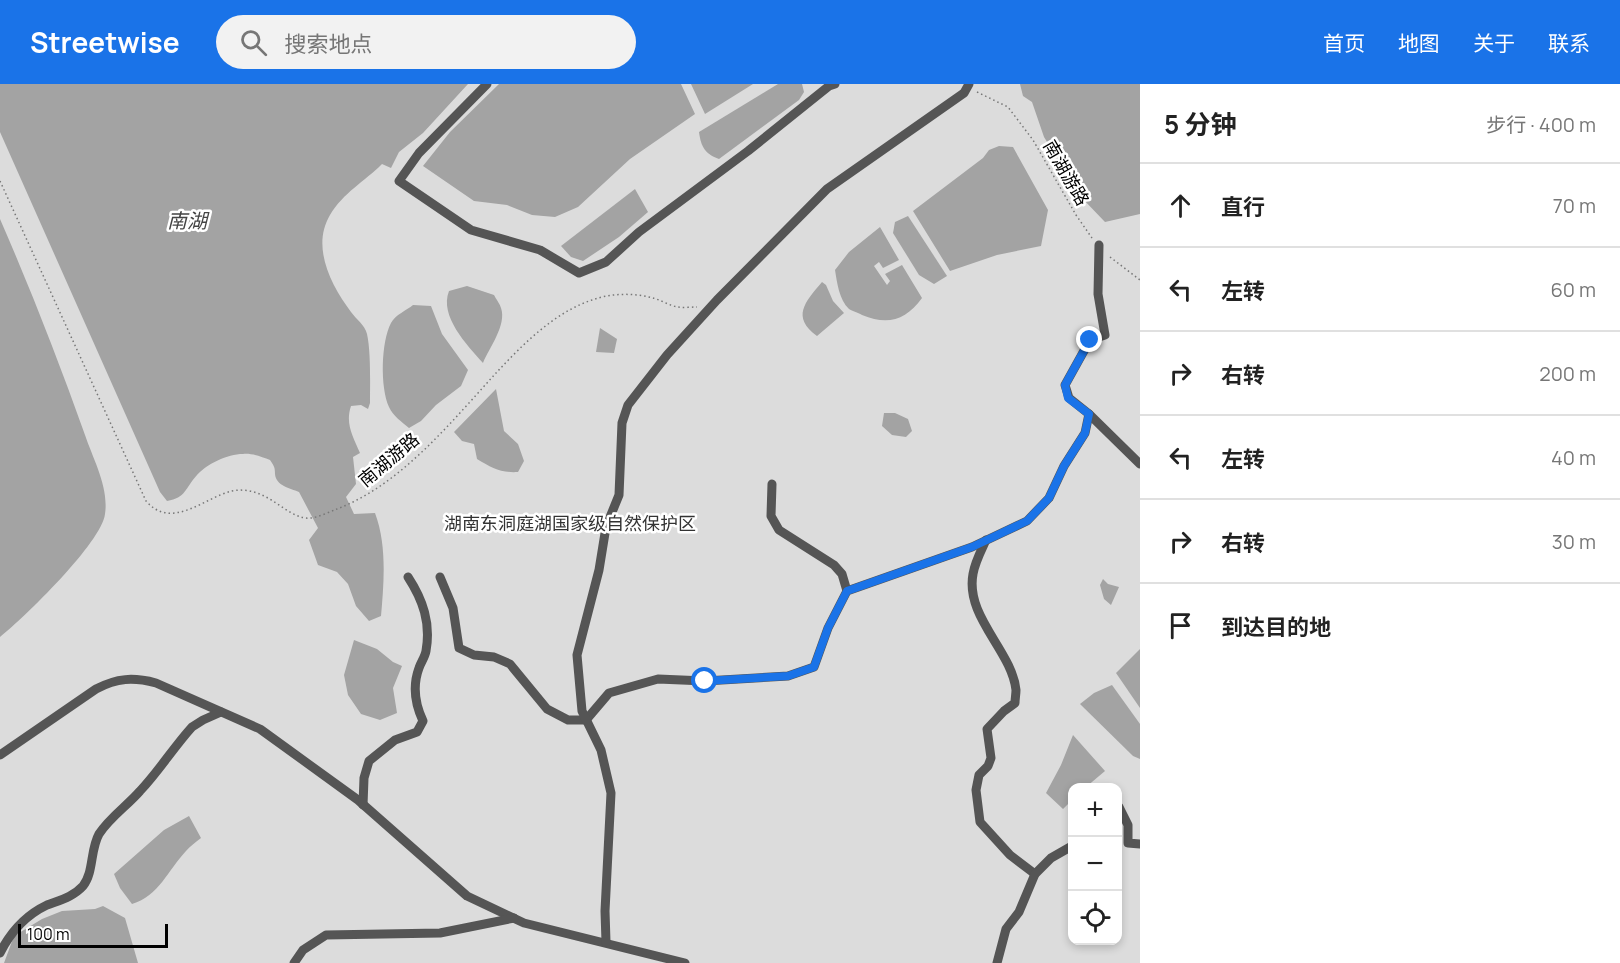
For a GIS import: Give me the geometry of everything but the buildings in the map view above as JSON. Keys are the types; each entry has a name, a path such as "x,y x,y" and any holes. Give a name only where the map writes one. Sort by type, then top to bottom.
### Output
{"street":[{"path":"487,84 419,153 399,182 471,230 540,250 579,273 606,262 639,232 835,84"},
{"path":"606,942 605,911 611,793 601,750 582,711 577,655 599,570 606,526 619,495 622,423 628,405 667,355 711,307 827,189 966,88"},
{"path":"1099,245 1098,294 1105,335 1090,340 1065,385 1068,398 1089,414 1140,464"},
{"path":"440,576 453,608 459,648 474,655 494,657 510,664 547,709 568,720 586,720 609,693 658,679 705,681 788,676 814,667 828,628 847,591 986,540 1027,521 1049,498 1064,466 1085,433 1089,414"},
{"path":"772,484 771,516 779,530 834,565 842,574 847,591"},
{"path":"986,540 977,557 972,576 973,596 989,633 1008,667 1016,689 1015,704 1004,711 987,729 991,758 988,766 979,775 976,790 977,802 981,822 1010,855 1035,873"},
{"path":"363,805 364,778 369,761 395,741 417,732 423,721 416,706 415,688 419,668 426,653 428,617 419,594 408,577"},
{"path":"0,755 96,688 112,681 139,679 156,683 260,729 363,805 467,896 524,923 685,963"},
{"path":"0,953 12,932 26,919 48,905 71,896 83,885 98,837 106,824 139,792 192,727 221,712"},
{"path":"1122,813 1128,825 1128,843 1140,844"},
{"path":"997,963 1006,929 1019,912 1035,873 1051,858 1068,848"},
{"path":"294,963 303,950 326,935 440,933 514,918"}],"path":[{"name":"南湖游路","path":"966,88 1008,107 1033,140 1076,215 1112,260 1140,280"},
{"name":"南湖游路","path":"0,181 146,501 152,509 166,513 184,512 232,491 251,490 277,502 298,518 312,518 356,502 378,488 406,465 526,340 566,312 594,299 620,294 652,298 678,307 711,307"}],"green space":[{"name":"湖南东洞庭湖国家级自然保护区","path":"0,84 1140,84 1140,963 0,963"}],"water":[{"name":"南湖","path":"0,84 468,84 423,133 399,152 391,168 382,164 341,200 330,215 322,240 323,253 331,278 367,334 370,403 368,409 361,405 351,406 349,412 349,424 360,453 353,457 356,484 346,497 354,514 375,513 379,525 384,564 381,616 369,621 356,606 348,584 337,572 318,565 309,540 318,528 299,492 278,481 270,460 250,454 230,456 218,460 201,471 185,492 173,500 167,501 160,492 0,132"},
{"path":"499,84 681,84 695,114 630,159 578,207 555,217 532,215 507,205 474,201 423,166 450,132"},
{"path":"691,84 753,84 705,114"},
{"path":"778,84 802,84 804,92 799,100 719,159 707,152 701,142 699,132"},
{"path":"1020,84 1140,84 1140,214 1105,222 1082,198 1044,137 1032,102 1023,96"},
{"path":"999,146 1013,147 1048,210 1041,246 997,255 950,271 913,211 983,158 989,150"},
{"path":"635,189 648,212 619,237 583,261 571,257 561,246"},
{"path":"908,216 947,276 934,284 919,275 893,233 895,222"},
{"path":"0,219 23,272 96,463 103,483 106,504 101,527 77,560 26,614 0,637"},
{"path":"880,227 899,260 883,268 879,262 874,266 887,285 890,281 885,274 902,265 922,298 910,311 896,319 880,320 849,309 841,296 835,270 849,252"},
{"path":"822,282 826,285 833,301 844,313 817,336 804,322 803,309"},
{"path":"467,286 494,295 501,308 500,329 483,363 456,330 448,310 449,291"},
{"path":"413,305 431,306 442,334 468,370 461,386 436,405 421,421 409,428 395,416 389,407 384,388 383,365 385,341 391,323"},
{"path":"600,328 617,339 614,353 596,352"},
{"path":"496,389 504,431 518,444 524,461 518,472 496,469 477,459 474,444 462,441 454,432"},
{"path":"884,413 895,413 908,419 912,431 906,437 892,435 882,426"},
{"path":"1103,579 1108,584 1119,587 1111,605 1104,599 1100,585"},
{"path":"354,640 377,649 402,666 393,688 397,713 380,720 361,714 348,695 344,675"},
{"path":"1140,649 1140,708 1116,673"},
{"path":"1112,685 1140,724 1140,759 1133,756 1080,704 1094,693"},
{"path":"1073,735 1105,771 1091,783 1068,783 1068,804 1063,809 1046,793"},
{"path":"189,816 201,838 180,858 156,889 132,904 120,888 114,874 164,830"},
{"path":"103,906 125,918 138,963 4,963 14,936 42,919 62,911 95,909"}],"route":[{"path":"705,681 788,676 814,667 828,628 847,591 972,547 1027,521 1049,498 1064,466 1085,433 1089,414 1068,398 1065,385 1090,340"}]}
